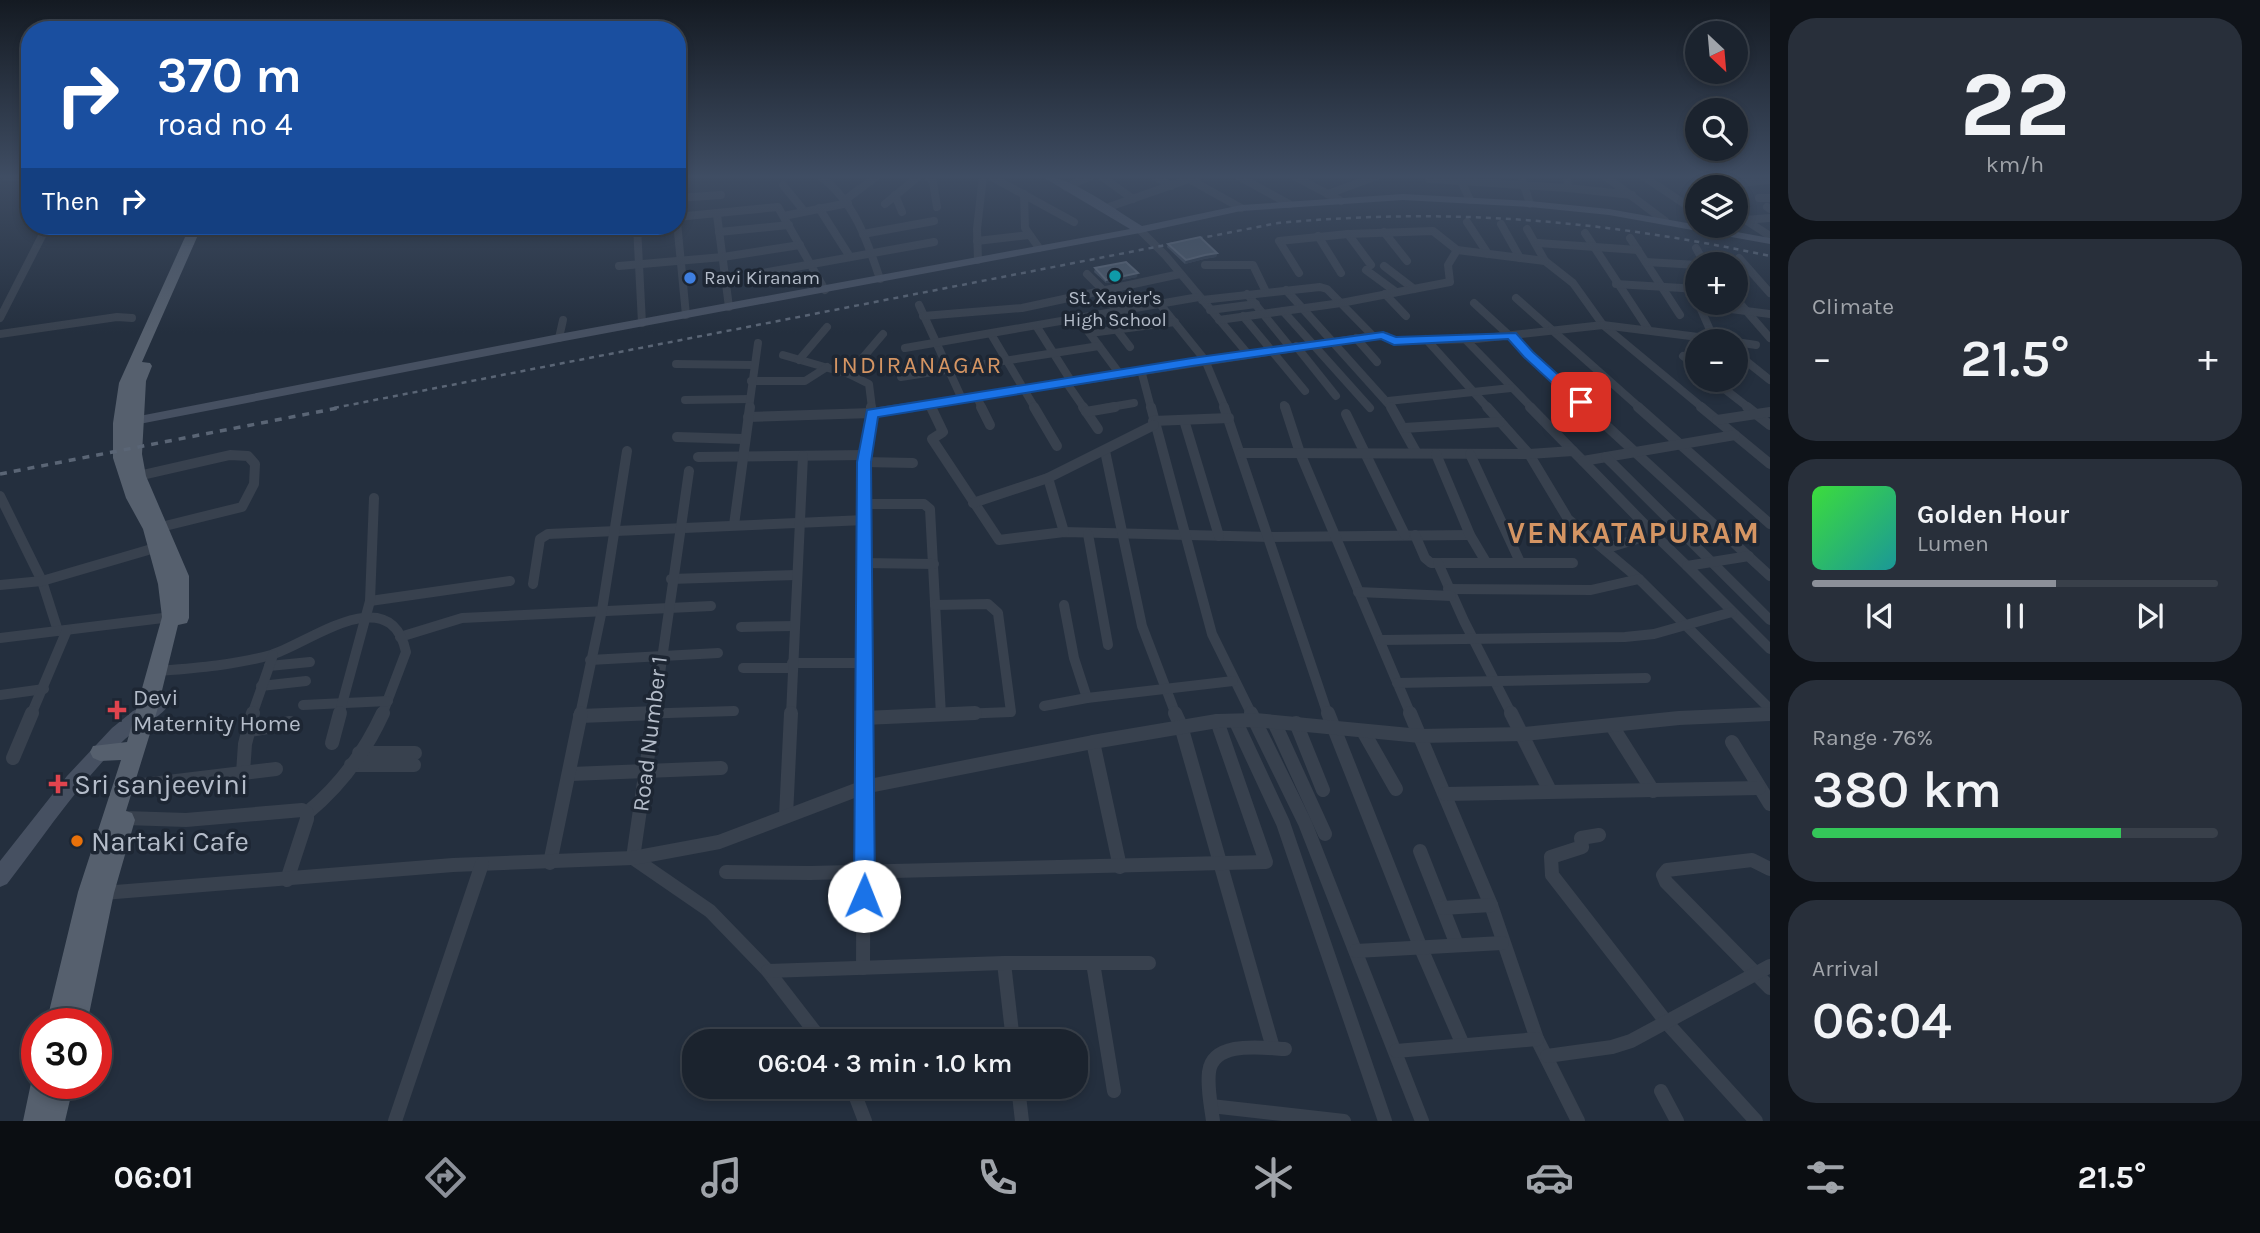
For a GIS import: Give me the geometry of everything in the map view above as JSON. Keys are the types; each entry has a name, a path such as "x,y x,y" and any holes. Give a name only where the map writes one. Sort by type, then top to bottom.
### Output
{"main road":[{"path":"78,1008 103,893 135,786 181,608 180,576 162,527 138,475 129,421 127,383 192,235"},
{"path":"163,671 171,617 167,584 151,529 134,498 121,458 139,381 201,235"},
{"path":"62,1008 89,892 134,751 153,709"},
{"path":"100,752 134,751"},
{"path":"36,1121 41,1099"},
{"path":"52,1121 57,1099"}],"street":[{"path":"719,228 730,307"},
{"path":"719,232 756,228"},
{"path":"791,228 825,290"},
{"path":"831,228 849,257"},
{"path":"860,228 880,279"},
{"path":"863,234 894,228"},
{"path":"978,228 978,260"},
{"path":"1027,228 1039,248"},
{"path":"1137,228 1248,354"},
{"path":"129,421 559,338 601,326 642,323 1148,228"},
{"path":"1471,228 1488,254"},
{"path":"1504,228 1520,258"},
{"path":"1527,229 1538,243 1545,261 1573,283 1603,325 1770,464"},
{"path":"1384,232 1407,261"},
{"path":"1299,273 1279,241 1348,234 1437,232 1457,250 1545,261"},
{"path":"1585,233 1648,329"},
{"path":"1348,234 1369,268 1396,292"},
{"path":"0,318 3,305 42,235"},
{"path":"637,235 642,323"},
{"path":"678,235 686,315"},
{"path":"977,241 1029,235"},
{"path":"1748,235 1770,241"},
{"path":"1318,236 1341,273"},
{"path":"1630,238 1680,314"},
{"path":"752,275 934,242"},
{"path":"1538,243 1638,250"},
{"path":"619,266 723,257 800,245"},
{"path":"1696,248 1698,252"},
{"path":"1219,320 1341,303 1450,282 1446,268 1448,260 1457,250"},
{"path":"1646,262 1685,264"},
{"path":"1205,265 1253,265 1266,292"},
{"path":"1384,266 1414,289"},
{"path":"1748,267 1770,293"},
{"path":"1087,274 1104,291 1116,311"},
{"path":"923,316 959,311 1023,308 1180,274"},
{"path":"1616,284 1685,288"},
{"path":"905,348 1037,327 1159,303 1320,286 1373,336"},
{"path":"1286,290 1388,401 1416,452"},
{"path":"1247,294 1336,396"},
{"path":"1385,294 1406,316"},
{"path":"1516,298 1554,329 1770,524"},
{"path":"1159,303 1205,360 1229,418 1332,726 1420,946 1463,1045"},
{"path":"1474,303 1512,335 1528,355 1770,576"},
{"path":"1210,310 1256,304"},
{"path":"919,305 962,399"},
{"path":"1283,311 1370,408"},
{"path":"1748,311 1770,314"},
{"path":"1748,314 1768,337"},
{"path":"1243,316 1305,391"},
{"path":"0,334 117,317 132,318"},
{"path":"1079,319 1119,373"},
{"path":"559,338 563,320"},
{"path":"1090,333 1175,322"},
{"path":"748,417 872,413 1373,336 1386,336 1394,341 1464,338 1603,325 1685,335"},
{"path":"799,360 827,327"},
{"path":"1037,327 1098,429"},
{"path":"1117,330 1130,347"},
{"path":"849,374 883,334"},
{"path":"991,334 1057,446"},
{"path":"1356,338 1377,362"},
{"path":"1464,338 1770,649"},
{"path":"1426,339 1529,454 1569,519 1639,579 1769,714"},
{"path":"734,525 743,439 758,343"},
{"path":"1748,344 1756,345"},
{"path":"901,377 1099,346"},
{"path":"783,355 849,374 869,384 872,413 864,459 863,968"},
{"path":"1748,363 1770,380"},
{"path":"676,365 753,365"},
{"path":"751,381 806,381 827,367"},
{"path":"1141,370 1212,634 1305,823 1422,1121"},
{"path":"1388,401 1511,388"},
{"path":"1729,392 1770,425"},
{"path":"977,397 989,425"},
{"path":"685,400 749,399"},
{"path":"1086,412 1135,403"},
{"path":"930,404 943,432 932,439 999,540 1064,532 1271,537 1470,536"},
{"path":"1284,405 1300,453 1334,535 1492,905 1502,943 1537,1040 1578,1121"},
{"path":"1717,420 1770,412"},
{"path":"1346,414 1410,535 1431,563 1573,563"},
{"path":"973,503 1048,478 1105,451 1154,423 1229,418"},
{"path":"1184,420 1219,536"},
{"path":"1404,428 1500,422"},
{"path":"1583,461 1639,454 1735,435"},
{"path":"677,437 743,439"},
{"path":"550,863 602,610 627,451"},
{"path":"1105,451 1148,653 1162,690 1181,726 1279,1049 1228,1050 1216,1057 1209,1068 1212,1114 1344,1121"},
{"path":"1241,453 1529,454 1573,451"},
{"path":"1436,454 1470,536 1486,562"},
{"path":"1470,454 1520,562"},
{"path":"138,475 230,455 253,459 256,466 248,501 242,507 162,527"},
{"path":"786,816 803,456"},
{"path":"698,457 803,456 913,463"},
{"path":"1606,457 1770,620"},
{"name":"Road Number 1","path":"633,858 648,770 666,610 689,471"},
{"path":"1048,478 1064,532"},
{"path":"0,496 42,581 62,630 44,689 13,758"},
{"path":"332,743 370,601 374,498"},
{"path":"866,504 928,506 934,564 941,716"},
{"path":"533,584 543,535 865,520"},
{"path":"1088,534 1108,645"},
{"path":"1604,549 1654,534"},
{"path":"0,585 42,581 155,548"},
{"path":"1687,566 1749,556"},
{"path":"864,563 934,564"},
{"path":"1438,563 1472,638 1524,734 1549,791"},
{"path":"671,579 797,575"},
{"path":"1358,592 1591,590 1639,579"},
{"path":"370,601 510,581"},
{"path":"864,718 1011,712 998,613 994,607 988,604 935,605"},
{"path":"1064,605 1074,658 1087,698"},
{"path":"400,637 452,620 711,606"},
{"path":"1381,640 1625,637 1654,634 1732,612"},
{"path":"0,638 171,617"},
{"path":"243,773 250,730 261,686 271,661 338,624 365,617 379,618 390,624 400,637 406,652 388,701 359,753 334,790 307,813 287,880"},
{"path":"741,627 793,626"},
{"path":"590,660 718,653"},
{"path":"163,671 271,661 310,662"},
{"path":"743,668 865,663"},
{"path":"1397,683 1646,678"},
{"path":"261,686 306,681"},
{"path":"1044,706 1087,698 1233,681"},
{"path":"0,695 44,689"},
{"path":"303,705 388,701"},
{"path":"0,877 100,752 128,724 153,709"},
{"path":"580,716 734,711"},
{"path":"103,893 198,883 287,880 482,864 633,858 719,842 864,788 1093,742 1217,721 1296,723 1420,736 1524,734 1679,718 1769,714"},
{"path":"726,872 865,872 1266,862 1217,721"},
{"path":"1236,722 1283,823 1385,1121"},
{"path":"1274,722 1325,834"},
{"path":"250,730 290,723"},
{"path":"1296,723 1323,790"},
{"path":"1612,726 1653,791"},
{"path":"1363,731 1396,789"},
{"path":"1093,742 1120,867"},
{"path":"1732,742 1770,804"},
{"path":"351,765 414,759 359,753"},
{"path":"570,774 721,768"},
{"path":"135,786 276,769"},
{"path":"1445,794 1759,788"},
{"path":"125,818 186,820 302,810 307,813"},
{"path":"1599,835 1581,838 1582,847 1551,857 1552,875 1667,1023 1756,1121"},
{"path":"1420,851 1457,945"},
{"path":"633,858 710,911 768,971 813,1029"},
{"path":"1770,869 1752,860 1667,870 1663,875 1666,882 1763,970 1770,988"},
{"path":"395,1121 482,864"},
{"path":"1443,908 1492,905"},
{"path":"1356,951 1502,943"},
{"path":"768,971 1004,963 1149,963"},
{"path":"1004,963 1012,1029"},
{"path":"1093,963 1114,1091"},
{"path":"1547,1056 1612,1047 1631,1041 1763,970"},
{"path":"1396,1051 1537,1040"},
{"path":"1661,1091 1677,1121"},
{"path":"857,1099 865,1121"},
{"path":"1019,1099 1022,1121"}],"building":[{"path":"1200,237 1217,253 1186,260 1168,244"},
{"path":"1126,262 1138,273 1106,280 1095,268"}],"railway":[{"path":"334,408 1251,228"},
{"path":"1606,228 1770,256"},
{"path":"0,474 343,407"}],"place":[{"name":"St. Xavier's High School","path":"1115,276"},
{"name":"Ravi Kiranam","path":"690,278"},
{"name":"Devi Maternity Home","path":"117,710"},
{"name":"Sri sanjeevini","path":"58,784"},
{"name":"Nartaki Cafe","path":"77,841"}],"district":[{"name":"INDIRANAGAR","path":"918,365"},
{"name":"VENKATAPURAM","path":"1634,533"}],"route":[{"path":"864,896 864,455 872,413 1192,362 1383,335 1394,341 1448,337 1476,339 1512,335 1528,355 1581,402"}]}
